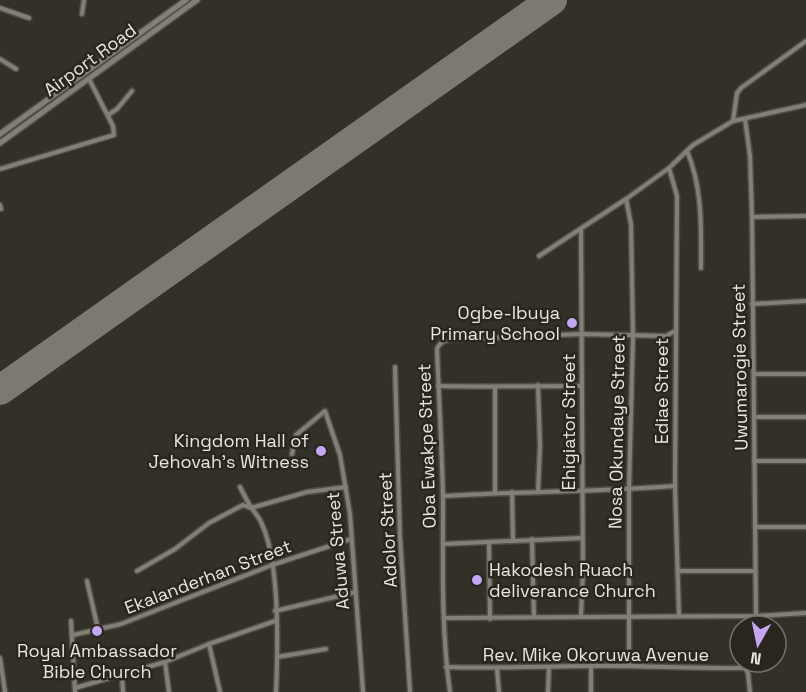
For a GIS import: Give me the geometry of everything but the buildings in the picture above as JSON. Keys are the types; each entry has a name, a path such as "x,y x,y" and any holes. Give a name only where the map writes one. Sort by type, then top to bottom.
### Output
{"main road":[{"name":"Airport Road","path":"0,143 89,79 185,0"},
{"name":"Airport Road","path":"0,134 197,0"}],"street":[{"path":"82,14 84,0"},
{"path":"0,8 28,18"},
{"path":"733,121 737,93 741,88 806,42"},
{"path":"0,59 16,69"},
{"path":"0,169 114,135 108,116 89,79"},
{"path":"108,116 132,91"},
{"path":"539,256 626,199 669,168 693,145 733,121 806,105"},
{"name":"Uwumarogie Street","path":"745,119 750,156 752,217 756,614"},
{"path":"687,151 699,191 701,268"},
{"name":"Ediae Street","path":"669,168 677,196 675,486 679,615"},
{"name":"Nosa Okundaye Street","path":"626,199 631,224 633,336 629,490 629,666"},
{"path":"752,217 806,216"},
{"name":"Ehigiator Street","path":"581,229 583,490 581,616"},
{"path":"752,304 806,301"},
{"path":"582,334 666,336 675,331"},
{"name":"Oba Ewakpe Street","path":"450,692 444,618 443,496 437,349 442,341 582,334"},
{"name":"Adolor Street","path":"395,367 400,537 410,692"},
{"path":"754,374 806,374"},
{"path":"438,386 495,388 538,385 581,386"},
{"path":"538,385 540,446 538,492"},
{"path":"495,388 495,493"},
{"name":"Aduwa Street","path":"292,454 296,435 325,411 340,455 346,487 363,692"},
{"path":"754,417 806,417"},
{"path":"754,461 806,461"},
{"path":"443,496 629,490 675,486"},
{"path":"240,487 251,508 261,520 267,536 276,611 276,692"},
{"path":"137,570 175,549 209,523 243,505 251,508 307,492 346,487"},
{"path":"512,492 513,540"},
{"path":"755,527 806,527"},
{"path":"443,544 582,538"},
{"name":"Ekalanderhan Street","path":"73,636 121,624 272,565 351,539"},
{"path":"532,539 534,617"},
{"path":"489,542 490,619"},
{"path":"678,571 754,571"},
{"path":"87,581 98,629"},
{"path":"276,611 356,592"},
{"path":"788,614 806,613"},
{"path":"444,618 728,616"},
{"path":"71,621 75,690 165,662 275,621"},
{"path":"209,644 220,692"},
{"path":"277,657 326,649"},
{"path":"0,658 5,692"},
{"path":"165,662 169,692"},
{"path":"591,666 591,692"},
{"name":"Rev. Mike Okoruwa Avenue","path":"447,667 497,669 591,666 745,668 748,673 750,692"},
{"path":"548,692 549,668"},
{"path":"497,669 499,692"},
{"path":"122,675 123,692"}],"runway":[{"path":"0,390 552,0"}],"place":[{"name":"Ogbe-Ibuya Primary School","path":"572,323"},
{"name":"Kingdom Hall of Jehovah's Witness","path":"321,451"},
{"name":"Hakodesh Ruach deliverance Church","path":"477,580"},
{"name":"Royal Ambassador Bible Church","path":"97,631"}]}
